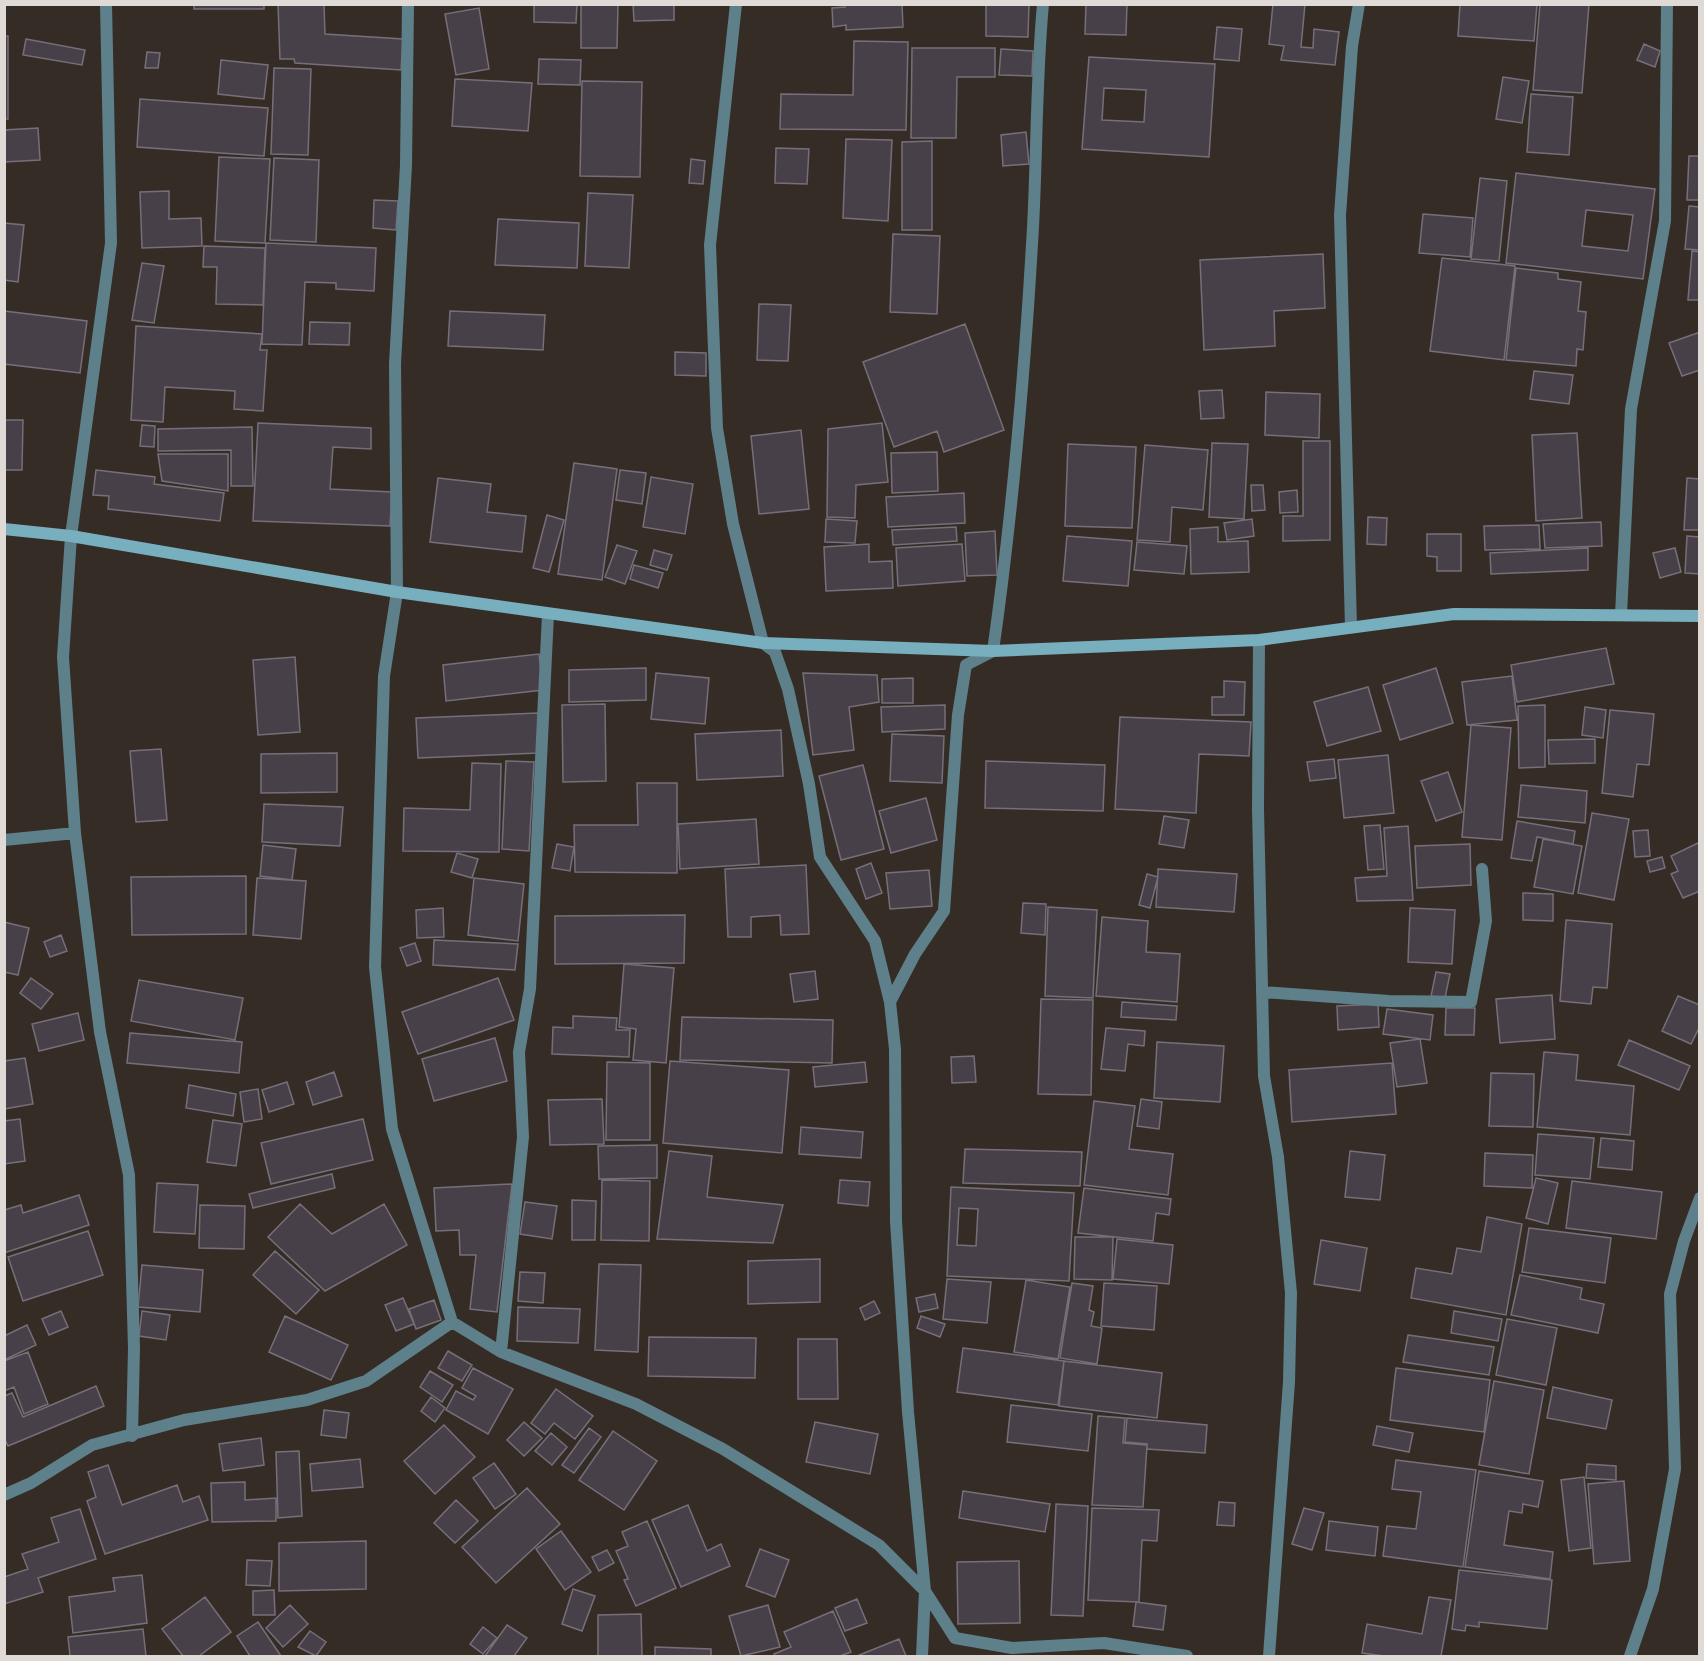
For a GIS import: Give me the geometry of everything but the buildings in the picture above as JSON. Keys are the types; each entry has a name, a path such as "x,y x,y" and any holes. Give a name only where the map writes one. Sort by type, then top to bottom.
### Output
{"street":[{"path":"106,4 111,243 72,536 63,657 75,833 100,1032 129,1175 134,1348 132,1436"},
{"path":"408,4 406,165 395,364 397,592 384,676 375,968 392,1129 452,1322 501,1352 636,1404 723,1449 879,1545 925,1591 955,1638 1012,1648 1104,1643 1187,1656"},
{"path":"736,4 710,245 717,428 733,524 763,643 775,652 788,689 809,784 820,857 875,941 890,1002 895,1049 898,1245 908,1412 925,1591 922,1656"},
{"path":"993,651 1013,493 1033,226 1038,63 1043,4"},
{"path":"1352,627 1340,215 1352,45 1359,4"},
{"path":"1621,615 1631,409 1665,221 1667,4"},
{"path":"4,529 72,536 397,592 763,643 993,651 1259,640 1454,615 1700,616"},
{"path":"501,1352 523,1137 519,1052 530,989 548,614"},
{"path":"1259,640 1258,809 1264,1076 1278,1157 1291,1293 1288,1382 1269,1656"},
{"path":"890,1002 915,954 944,911 958,715 966,664 993,651"},
{"path":"4,840 75,833"},
{"path":"1262,992 1389,1001 1471,1002 1486,921 1482,869"},
{"path":"1630,1656 1653,1589 1675,1469 1670,1294 1684,1241 1700,1198"},
{"path":"4,1495 92,1445 132,1436 184,1420 307,1400 366,1381 452,1322"}]}
